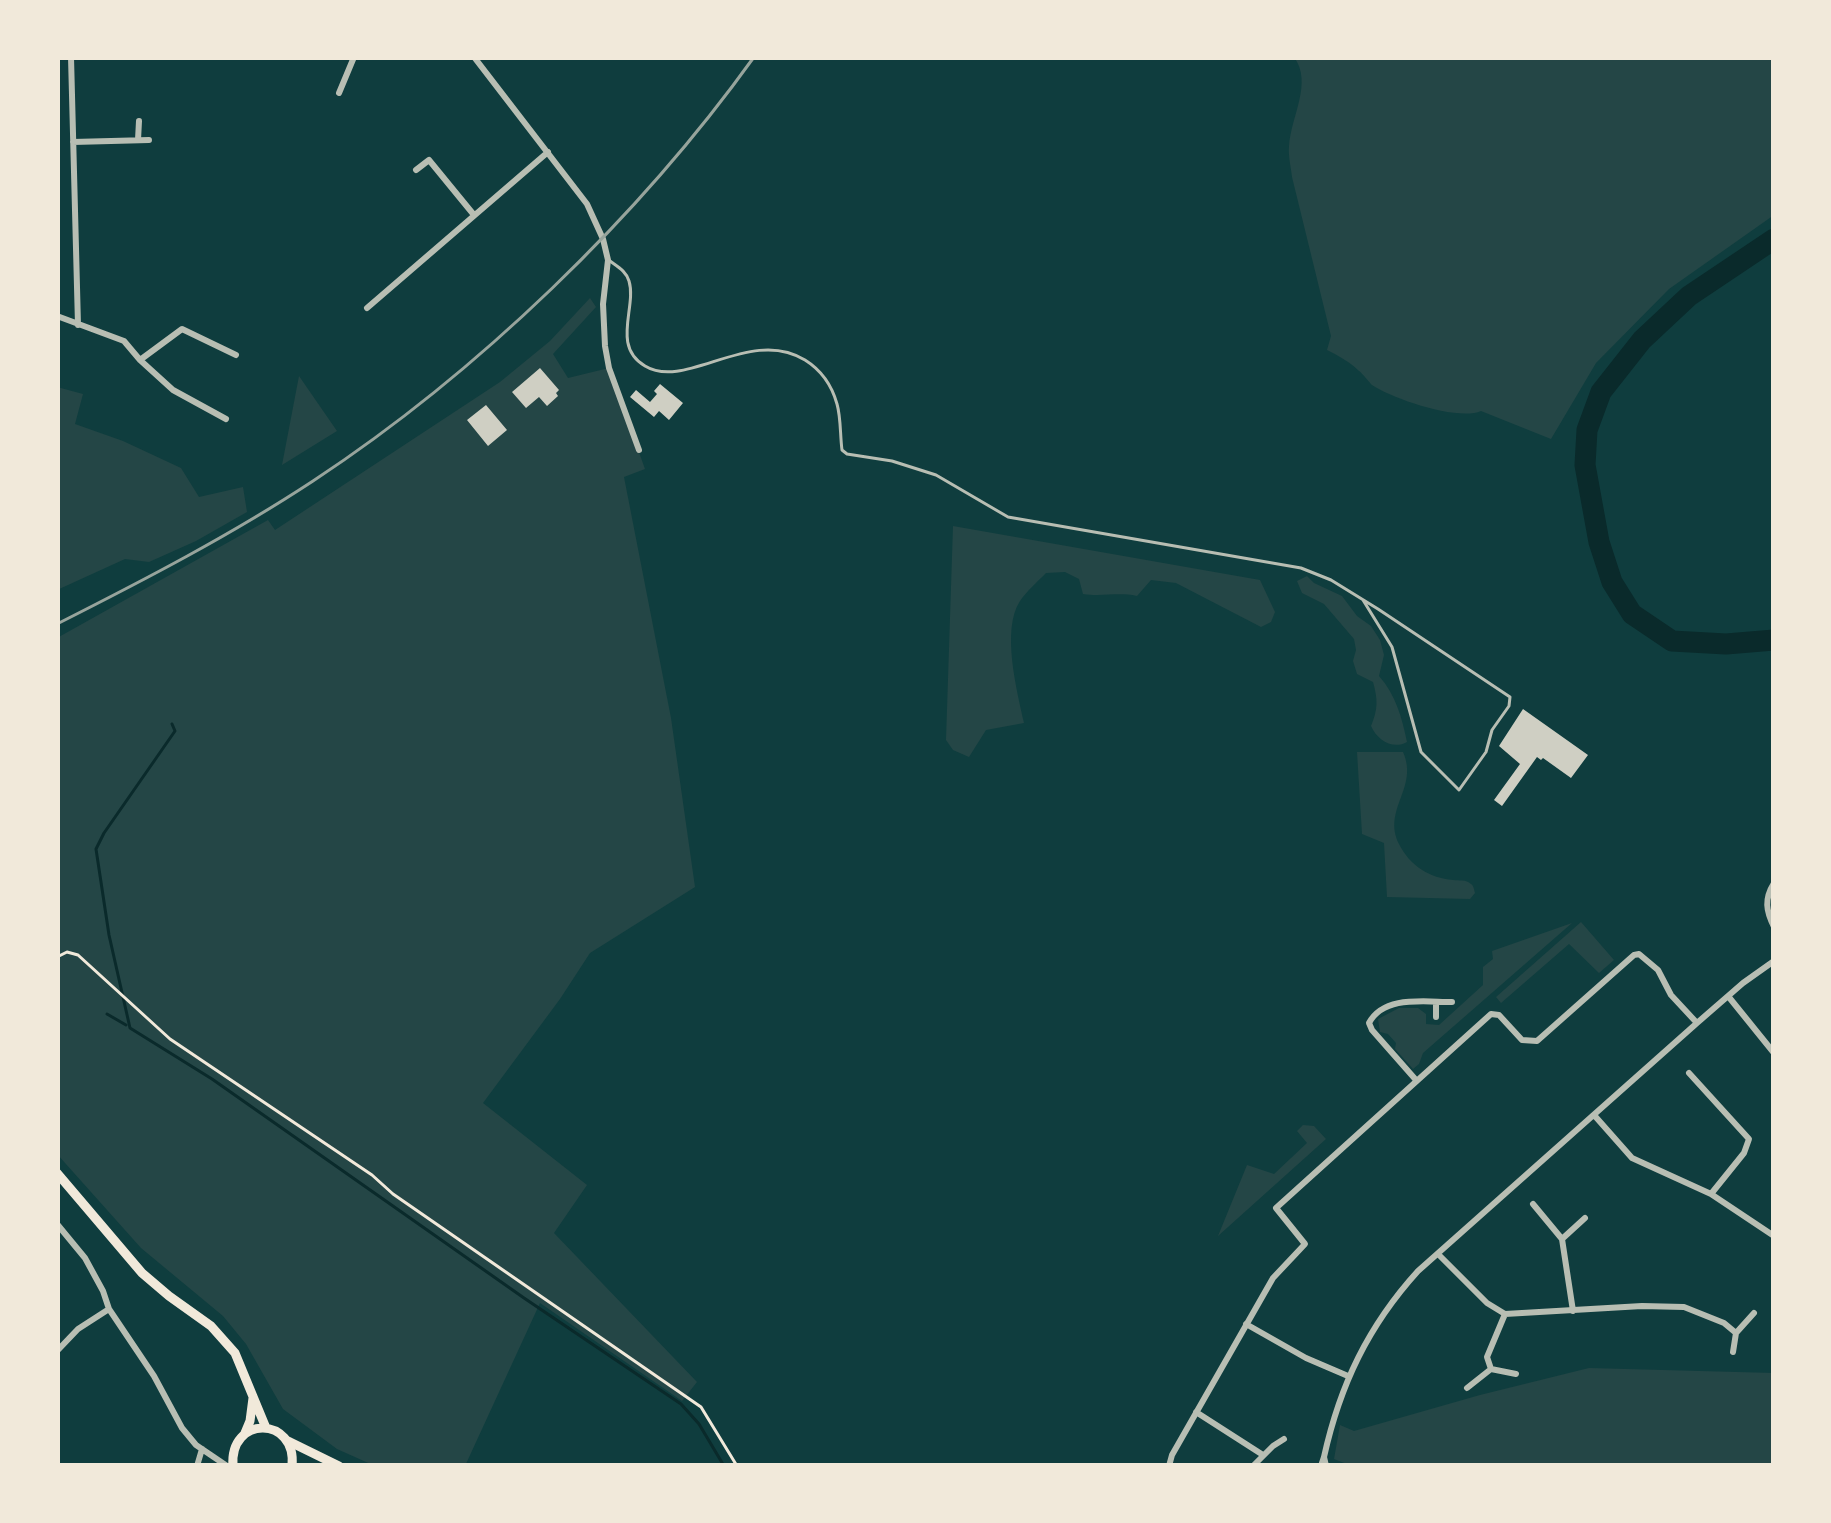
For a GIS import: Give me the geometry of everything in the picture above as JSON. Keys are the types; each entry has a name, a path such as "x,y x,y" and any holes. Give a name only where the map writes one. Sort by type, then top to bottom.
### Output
{"main road":[{"path":"57,1173 142,1273 212,1326 235,1353 266,1428"},
{"path":"230,1466 233,1449 250,1421 254,1393"},
{"path":"244,1433 266,1428 279,1432 339,1466"},
{"path":"288,1441 292,1466"},
{"path":"310,1466 322,1460"}],"street":[{"path":"71,57 78,325"},
{"path":"473,57 586,205 603,239 608,260 604,346 639,450"},
{"path":"339,93 351,58"},
{"path":"138,140 139,121"},
{"path":"73,142 149,140"},
{"path":"367,308 548,152"},
{"path":"416,170 429,160 475,215"},
{"path":"57,316 124,341 173,390 226,419"},
{"path":"140,360 182,328 236,355"},
{"path":"1774,883 1766,907 1774,927"},
{"path":"1169,1466 1273,1278 1305,1244 1276,1208 1492,1014 1499,1015 1522,1040 1537,1041 1639,954 1658,970 1671,995 1696,1023"},
{"path":"1324,1463 1331,1425 1359,1352 1409,1281 1696,1023 1774,961"},
{"path":"1728,996 1774,1053"},
{"path":"1436,1002 1436,1017"},
{"path":"1416,1081 1369,1023 1385,1007 1452,1002"},
{"path":"1689,1073 1749,1139 1744,1153 1711,1194"},
{"path":"1594,1114 1633,1158 1711,1194 1774,1236"},
{"path":"1533,1204 1562,1239 1573,1311"},
{"path":"1562,1239 1585,1218"},
{"path":"57,1224 85,1258 109,1309 182,1428 205,1452 230,1466"},
{"path":"1438,1254 1475,1292 1504,1313 1684,1307 1706,1313 1736,1333"},
{"path":"57,1351 78,1329 109,1309"},
{"path":"1491,1369 1487,1357 1504,1313"},
{"path":"1733,1352 1736,1333 1754,1313"},
{"path":"1246,1324 1348,1376"},
{"path":"1467,1388 1491,1369 1516,1374"},
{"path":"1196,1412 1263,1455"},
{"path":"1253,1466 1284,1439"},
{"path":"205,1452 233,1449"},
{"path":"196,1466 205,1452"}],"lane":[{"path":"608,260 628,279 627,337 637,360 651,370 685,369 760,350 784,351 809,363 826,381 837,403 842,450 847,454 936,475 1007,517 1301,568 1363,599 1510,697 1486,752 1459,790 1421,752 1392,646 1363,599"}],"path":[{"path":"57,957 67,952 78,955 170,1039 373,1175 393,1194 701,1408 737,1466"}],"shaded area":[{"path":"1294,57 1774,57 1774,215 1669,289 1596,363 1551,439 1481,411 1457,413 1410,402 1372,385 1327,350 1331,336 1289,158 1302,78"},
{"path":"590,298 596,307 553,354 568,378 609,368 645,469 624,477 671,718 695,887 590,953 483,1103 587,1185 554,1233 697,1382 682,1401 540,1303 465,1466 375,1466 337,1449 283,1409 246,1344 223,1316 141,1248 57,1154 57,638 268,520 275,530 500,382 550,341"},
{"path":"299,376 337,431 282,465"},
{"path":"57,387 83,394 75,424 181,468 199,497 243,487 247,512 149,562 125,559 57,590"},
{"path":"953,526 1260,580 1275,612 1271,622 1261,627 1176,583 1151,580 1137,596 1090,595 1083,594 1079,579 1065,572 1046,573 1014,613 1012,661 1024,723 986,730 969,757 953,750 946,740"},
{"path":"1307,576 1342,596 1380,640 1384,655 1379,676 1398,707 1407,742 1391,744 1374,731 1373,682 1357,674 1354,639 1324,604 1302,593 1297,581"},
{"path":"1357,752 1403,752 1407,777 1395,820 1399,844 1429,874 1469,882 1475,893 1470,899 1387,897 1384,843 1362,834"},
{"path":"1581,922 1614,960 1599,973 1569,944 1501,1003 1496,997"},
{"path":"1572,923 1423,1053 1413,1069 1388,1034 1380,1032 1378,1019 1399,1008 1418,1008 1426,1014 1426,1024 1439,1025 1483,985 1483,967 1493,959 1492,951"},
{"path":"1303,1125 1314,1126 1326,1139 1218,1236 1247,1165 1274,1174 1307,1143 1297,1131"},
{"path":"1589,1368 1774,1373 1774,1466 1352,1466 1334,1459 1340,1425 1354,1431"}],"building":[{"path":"540,368 559,390 558,396 547,406 539,397 526,408 512,392"},
{"path":"660,384 683,403 669,420 659,411 654,417 630,397 636,390 650,402"},
{"path":"486,405 507,430 488,446 467,420"},
{"path":"1523,709 1588,755 1571,778 1537,757 1502,806 1494,800 1520,764 1499,746"}],"waterway":[{"path":"1774,239 1689,296 1642,340 1601,392 1587,430 1585,465 1599,542 1612,582 1632,614 1672,641 1774,640"},
{"path":"172,724 175,731 96,849 130,1028 212,1079 681,1404 724,1466"},
{"path":"107,1014 126,1025"}],"railway":[{"path":"57,624 282,501 435,392 607,233 660,176 754,57"}]}
